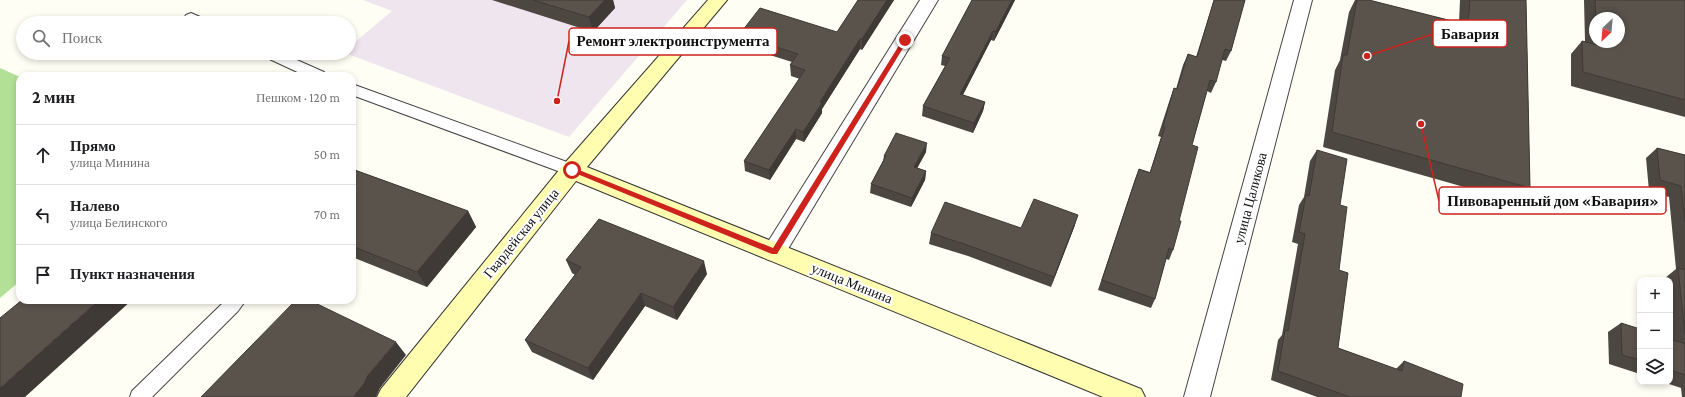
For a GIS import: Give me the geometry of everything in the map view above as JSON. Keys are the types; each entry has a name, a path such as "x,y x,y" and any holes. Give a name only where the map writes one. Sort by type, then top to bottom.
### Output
{"street":[{"name":"Гвардейская улица","path":"399,392 572,170 718,0"},
{"path":"774,252 929,0"},
{"name":"улица Цаликова","path":"1197,397 1304,0"},
{"name":"улица Минина","path":"572,170 1132,397"}],"lane":[{"path":"284,60 310,72"},
{"path":"356,90 572,170"},
{"path":"139,397 234,304"}],"shaded area":[{"path":"363,0 687,0 569,137 356,57 356,41 392,11"}],"green space":[{"path":"0,68 16,75 16,284 0,298"}],"building":[{"path":"533,0 605,0 589,17"},
{"path":"858,0 887,0 862,39 860,39 803,132 796,129 769,170 744,161 805,70 790,65 798,54 739,35 760,8 837,32"},
{"path":"972,0 1012,0 996,31 993,31 960,94 985,102 974,123 923,106 950,58 942,56"},
{"path":"1214,0 1245,0 1231,51 1225,49 1216,82 1210,80 1192,145 1198,147 1179,221 1181,221 1173,250 1169,248 1155,299 1102,280 1139,169 1150,173 1165,127 1163,126 1174,88 1177,89 1188,54 1197,57"},
{"path":"1357,0 1369,0 1468,25 1470,0 1526,0 1530,188 1332,132 1343,55 1347,55"},
{"path":"1595,0 1685,0 1685,100 1583,72 1582,41 1589,43 1589,48 1625,48 1625,12 1596,12"},
{"path":"896,133 927,143 914,167 926,171 912,198 871,184"},
{"path":"1657,148 1685,155 1685,222 1681,186 1660,180"},
{"path":"1317,150 1347,159 1340,205 1347,207 1339,270 1348,273 1338,348 1402,371 1404,361 1463,384 1461,397 1350,397 1278,371 1285,330 1288,331 1305,234 1299,232 1306,195 1309,196"},
{"path":"356,170 468,211 417,272 356,248"},
{"path":"1034,199 1078,215 1054,277 931,233 945,202 1021,228"},
{"path":"599,219 704,261 673,307 641,293 588,368 525,340 581,267 566,260"},
{"path":"1678,268 1685,270 1685,334"},
{"path":"17,304 94,304 0,388 0,318"},
{"path":"292,304 317,304 396,342 368,375 364,384 353,397 201,397"},
{"path":"1621,323 1637,328 1637,359 1622,355"},
{"path":"1673,340 1685,344 1685,375 1673,371"}],"place":[{"name":"Бавария","path":"1367,56"},
{"name":"Ремонт электроинструмента","path":"557,101"},
{"name":"Пивоваренный дом «Бавария»","path":"1421,124"}],"route":[{"path":"572,170 774,252 905,40"}]}
